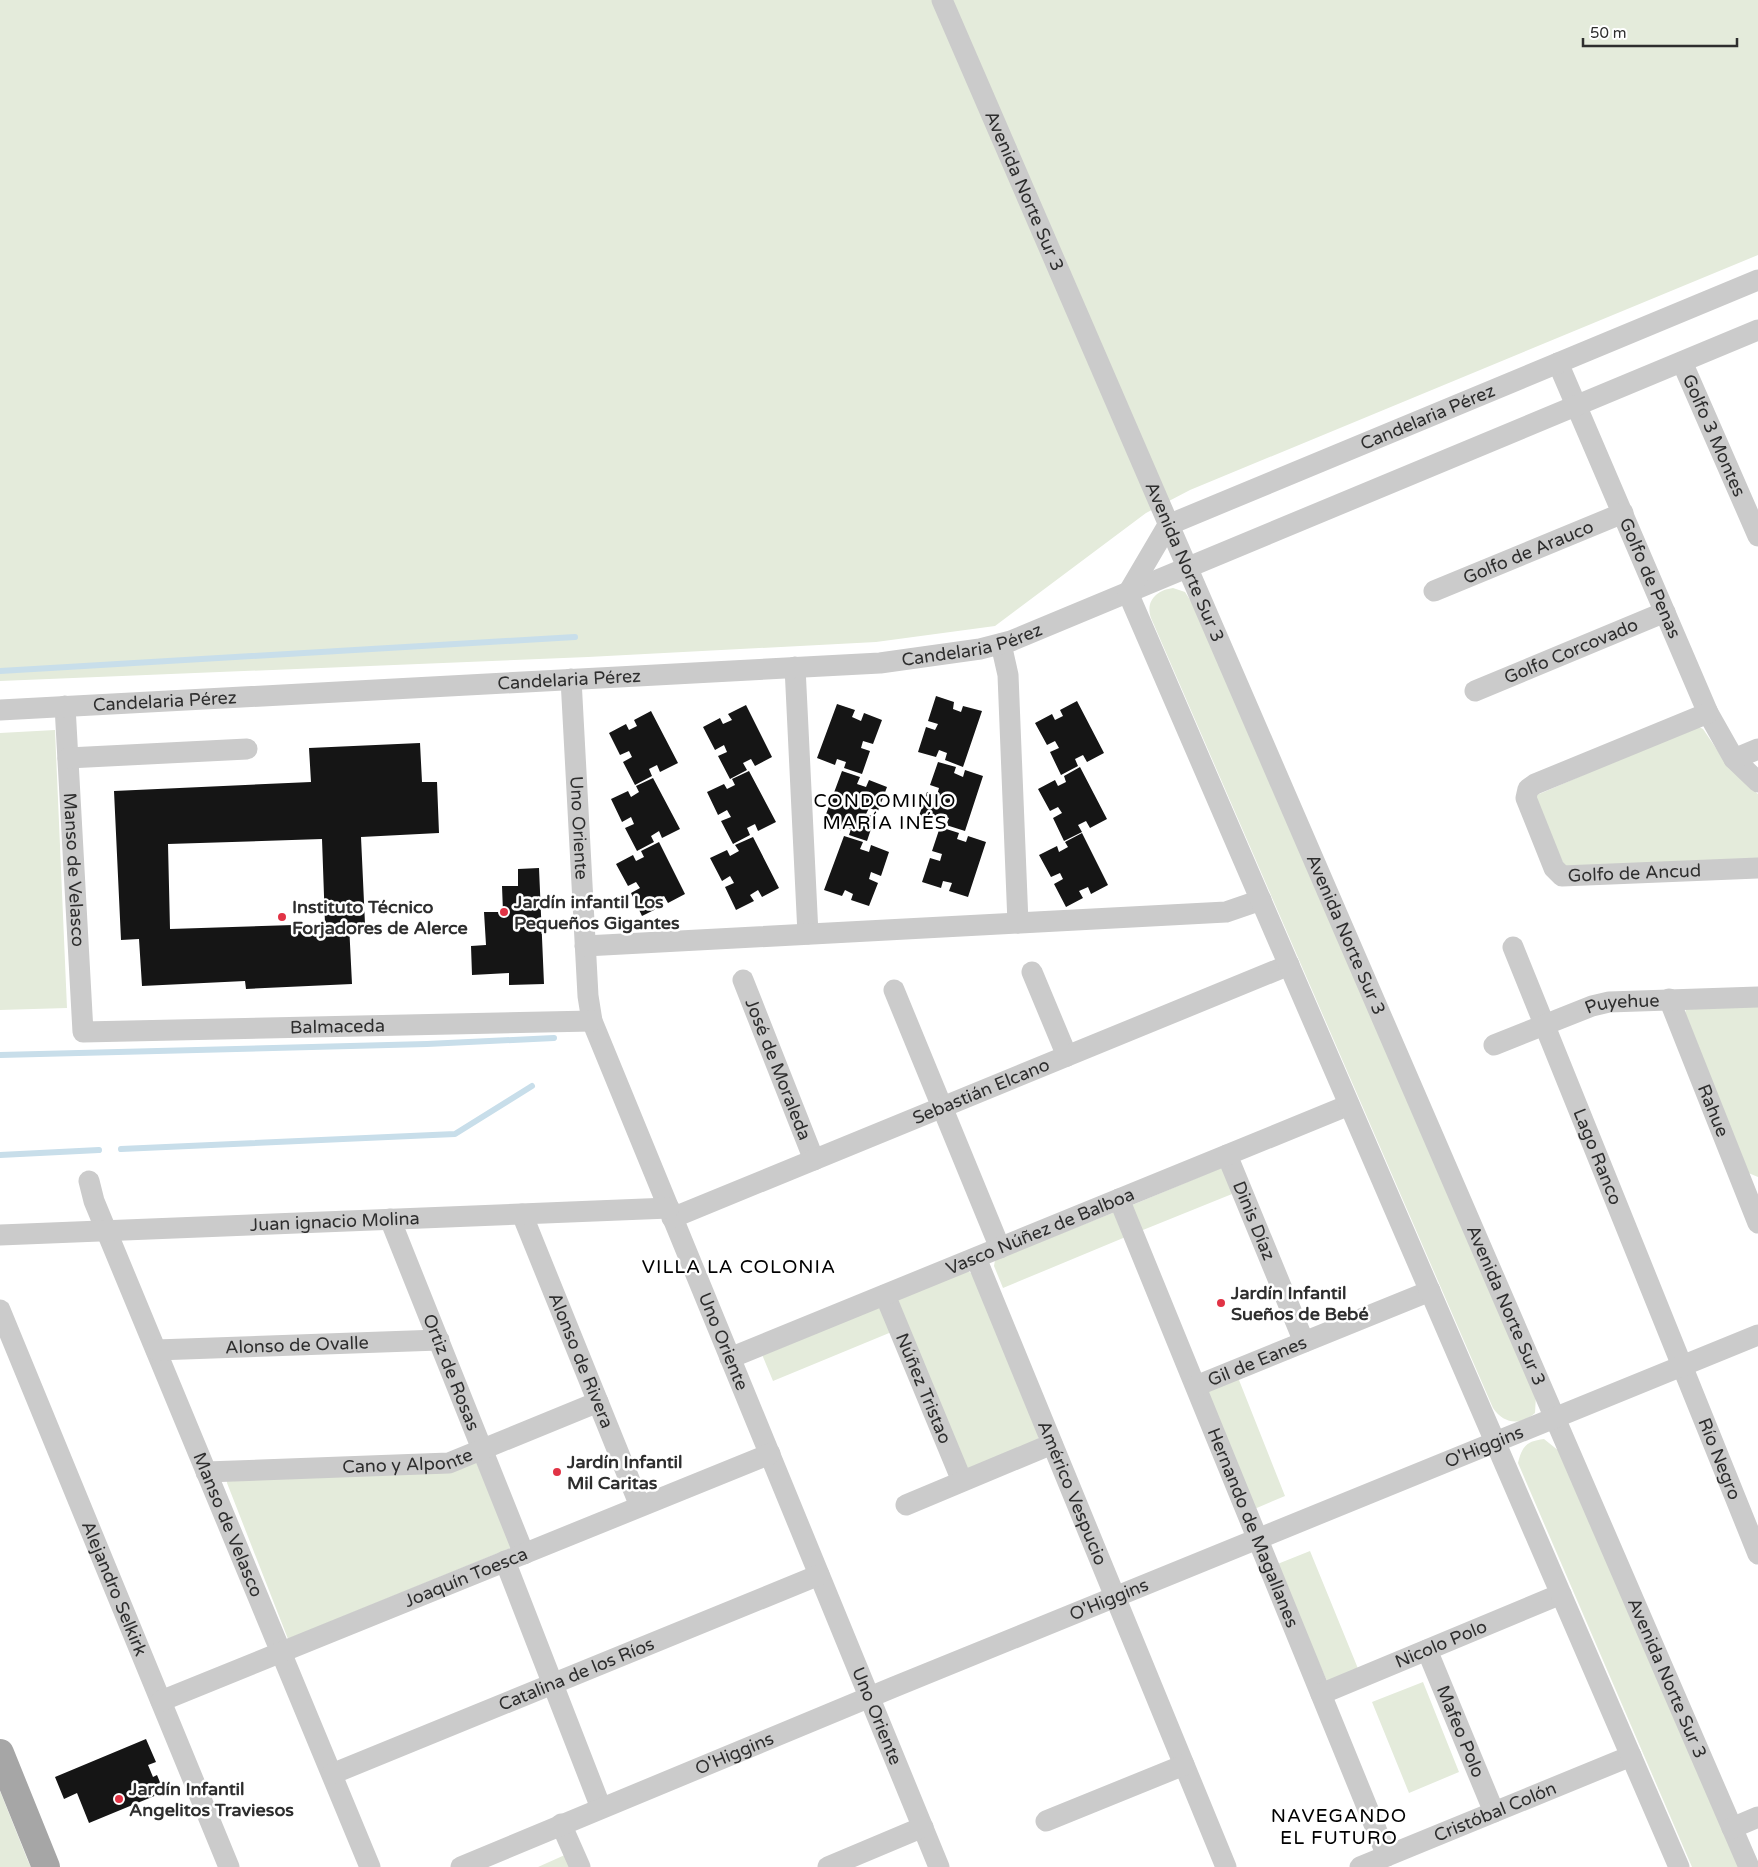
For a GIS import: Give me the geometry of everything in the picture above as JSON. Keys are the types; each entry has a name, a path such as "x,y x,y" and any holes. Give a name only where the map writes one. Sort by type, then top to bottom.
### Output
{"main road":[{"path":"0,1753 46,1867"}],"street":[{"name":"Avenida Norte Sur 3","path":"942,0 1749,1867"},
{"name":"Candelaria Pérez","path":"1168,525 1758,280"},
{"name":"Candelaria Pérez","path":"0,710 880,663 1001,644 1128,593 1758,330"},
{"name":"Golfo 3 Montes","path":"1682,362 1758,536"},
{"name":"Golfo de Penas","path":"1558,363 1708,713 1734,759 1758,782"},
{"name":"Golfo de Arauco","path":"1434,591 1623,514"},
{"path":"1168,525 1128,593 1680,1867"},
{"name":"Golfo Corcovado","path":"1475,690 1665,612"},
{"path":"1001,644 1008,674 1018,922"},
{"path":"795,667 808,934"},
{"name":"Uno Oriente","path":"571,679 588,996 592,1021 939,1867"},
{"name":"Manso de Velasco","path":"65,706 83,1032"},
{"name":"Golfo de Ancud","path":"1708,713 1535,784 1528,790 1526,798 1554,868 1562,876 1758,868"},
{"path":"1734,759 1758,748"},
{"path":"68,758 247,749"},
{"path":"585,946 1230,912 1261,900"},
{"name":"Lago Ranco","path":"1513,948 1682,1366"},
{"name":"Sebastián Elcano","path":"671,1213 814,1160 1289,965"},
{"path":"1032,972 1067,1056"},
{"name":"José de Moraleda","path":"743,980 814,1160"},
{"path":"894,990 1000,1248"},
{"name":"Puyehue","path":"1494,1045 1544,1024 1609,1002 1758,997"},
{"name":"Rahue","path":"1669,999 1751,1187 1758,1223"},
{"name":"Balmaceda","path":"83,1032 592,1021"},
{"name":"Vasco Núñez de Balboa","path":"730,1358 1350,1105"},
{"name":"Dinis Díaz","path":"1228,1155 1304,1342"},
{"name":"Manso de Velasco","path":"90,1181 94,1201 370,1867"},
{"name":"Hernando de Magallanes","path":"1119,1199 1387,1856"},
{"name":"Juan ignacio Molina","path":"0,1235 522,1214 671,1213"},
{"name":"Alonso de Rivera","path":"522,1214 640,1506"},
{"name":"Ortiz de Rosas","path":"390,1219 483,1450 553,1684 600,1808"},
{"name":"Américo Vespucio","path":"976,1258 1226,1867"},
{"name":"Gil de Eanes","path":"1196,1386 1430,1291"},
{"name":"Núñez Tristao","path":"885,1295 962,1481"},
{"name":"Alejandro Selkirk","path":"0,1310 229,1867"},
{"name":"O'Higgins","path":"461,1867 870,1697 1758,1335"},
{"name":"Alonso de Ovalle","path":"156,1350 439,1340"},
{"name":"Río Negro","path":"1682,1366 1758,1554"},
{"name":"Cano y Alponte","path":"206,1472 441,1464 457,1461 598,1402"},
{"path":"906,1505 1052,1444"},
{"name":"Joaquín Toesca","path":"161,1701 770,1454"},
{"name":"Catalina de los Ríos","path":"332,1774 820,1575"},
{"name":"Nicolo Polo","path":"1321,1694 1561,1594"},
{"name":"Mafeo Polo","path":"1427,1650 1494,1812"},
{"name":"Cristóbal Colón","path":"1360,1867 1631,1756"},
{"path":"1046,1821 1184,1765"},
{"path":"1732,1828 1758,1817"},
{"path":"561,1824 580,1867"},
{"path":"828,1867 923,1827"}],"green space":[{"path":"0,0 1758,0 1758,255 1190,490 1146,513 995,626 876,642 588,657 0,681"},
{"path":"1173,588 1185,592 1192,603 1536,1395 1535,1413 1524,1420 1507,1420 1493,1408 1151,618 1150,606 1154,597 1162,591"},
{"path":"1697,726 1703,729 1728,766 1758,794 1758,862 1566,869 1536,806 1537,795"},
{"path":"55,730 67,1008 0,1010 0,733"},
{"path":"1758,1003 1758,1177 1746,1172 1684,1018 1686,1009"},
{"path":"1223,1167 1237,1192 1138,1232 1130,1206"},
{"path":"1115,1212 1128,1236 1003,1288 994,1266 995,1260"},
{"path":"968,1271 972,1274 1039,1435 1038,1440 968,1470 895,1306 898,1296"},
{"path":"879,1307 894,1331 773,1381 761,1352"},
{"path":"1237,1375 1285,1496 1252,1510 1208,1391"},
{"path":"1544,1439 1559,1451 1740,1867 1692,1867 1518,1463 1521,1452 1526,1445 1533,1441"},
{"path":"475,1459 513,1547 288,1639 227,1479"},
{"path":"1310,1551 1359,1671 1327,1681 1275,1565"},
{"path":"1423,1682 1459,1772 1409,1793 1372,1702"},
{"path":"0,1791 28,1861 31,1867 0,1867"},
{"path":"567,1854 573,1867 538,1867"}],"building":[{"path":"936,696 954,702 953,709 961,712 963,706 982,711 963,767 945,760 947,753 939,750 936,757 918,752 926,727 935,730 938,724 928,721"},
{"path":"1077,701 1104,753 1087,762 1083,755 1075,759 1078,766 1061,775 1050,752 1059,748 1055,741 1047,745 1035,723 1052,714 1055,720 1063,716 1060,710"},
{"path":"837,704 855,710 852,717 861,721 864,713 882,720 873,744 863,741 861,748 870,751 862,774 844,768 846,762 837,759 835,765 817,758"},
{"path":"746,705 772,757 755,766 751,759 743,763 747,770 730,779 718,756 727,752 724,745 715,750 703,727 720,718 723,724 732,720 728,714"},
{"path":"651,711 678,763 660,772 657,765 649,769 652,776 635,785 623,762 632,757 629,751 620,755 609,733 626,724 629,730 637,726 634,720"},
{"path":"420,743 422,782 437,782 439,833 361,837 365,924 349,924 352,984 246,989 245,981 142,986 139,939 121,940 114,791 311,782 309,748","holes":["322,839 325,924 170,929 168,844"]},
{"path":"938,762 956,767 954,773 963,777 965,770 983,776 965,831 946,825 949,818 940,815 938,822 919,816 927,792 937,795 939,788 930,785"},
{"path":"1080,767 1107,819 1090,828 1086,821 1078,825 1082,832 1064,841 1053,818 1062,813 1058,807 1050,811 1038,789 1055,780 1058,786 1066,782 1064,776"},
{"path":"749,771 776,822 758,831 755,824 747,828 750,835 733,844 721,821 731,817 727,810 718,815 707,792 724,784 727,789 735,785 732,779"},
{"path":"842,771 860,777 857,784 866,787 869,780 887,787 878,811 869,808 866,814 875,817 867,841 849,835 851,829 842,825 840,831 822,825"},
{"path":"653,778 680,829 662,838 659,831 651,836 654,842 637,851 625,828 634,824 631,817 622,822 611,799 628,791 631,797 639,792 636,786"},
{"path":"940,827 959,833 957,839 966,842 968,836 986,842 968,897 949,891 952,883 943,881 941,888 922,882 930,858 940,861 942,854 932,851"},
{"path":"1082,833 1108,885 1091,894 1088,887 1079,891 1083,898 1066,907 1054,884 1063,879 1060,873 1051,877 1039,855 1057,846 1059,852 1068,847 1065,842"},
{"path":"844,836 863,842 860,849 869,852 871,845 889,852 881,876 871,872 869,879 878,883 869,906 851,900 853,894 845,890 842,896 824,890"},
{"path":"753,837 779,888 762,897 758,890 750,895 754,901 736,910 725,887 734,883 730,876 722,881 710,858 727,850 730,856 739,851 735,845"},
{"path":"659,842 685,894 668,903 664,896 656,900 660,907 642,916 631,893 640,888 636,882 628,886 616,864 633,855 636,861 644,857 641,851"},
{"path":"539,868 544,984 509,985 509,973 472,975 471,946 486,945 484,912 503,912 502,886 518,886 518,869"},
{"path":"146,1739 156,1762 148,1765 153,1777 157,1775 164,1792 89,1823 77,1793 64,1799 55,1777"}],"waterway":[{"path":"0,671 575,637"},
{"path":"0,1055 427,1044 554,1038"},
{"path":"121,1149 455,1134 532,1086"},
{"path":"0,1155 99,1150"}],"place":[{"name":"Jardín infantil Los Pequeños Gigantes","path":"504,912"},
{"name":"Instituto Técnico Forjadores de Alerce","path":"282,917"},
{"name":"Jardín Infantil Sueños de Bebé","path":"1221,1303"},
{"name":"Jardín Infantil Mil Caritas","path":"557,1472"},
{"name":"Jardín Infantil Angelitos Traviesos","path":"119,1799"}],"district":[{"name":"CONDOMINIO MARÍA INÉS","path":"885,812"},
{"name":"VILLA LA COLONIA","path":"739,1267"},
{"name":"NAVEGANDO EL FUTURO","path":"1339,1827"}]}
